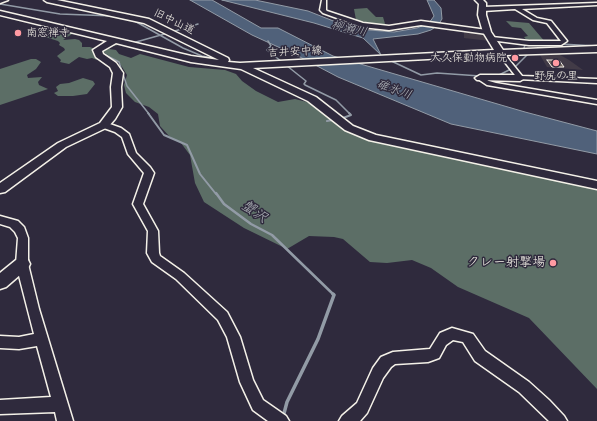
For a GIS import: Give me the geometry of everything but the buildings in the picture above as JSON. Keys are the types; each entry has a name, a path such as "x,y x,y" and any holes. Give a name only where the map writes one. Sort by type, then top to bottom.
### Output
{"street":[{"path":"0,2 6,0"},
{"name":"旧中山道","path":"47,0 146,21 216,56 240,66"},
{"path":"324,0 323,10 325,12 362,25 388,28 423,24 529,43 561,43 564,41 549,22 535,19 517,8"},
{"path":"478,0 483,3 482,15 489,36 520,78"},
{"path":"551,0 561,6"},
{"path":"588,2 591,9"},
{"path":"483,9 561,6 588,2 597,4"},
{"name":"吉井安中線","path":"1,14 191,59 240,66 500,52 597,49"},
{"path":"0,189 62,145 104,124 111,117 117,107 116,87 118,73 113,65 99,55 97,50 115,40"},
{"path":"240,66 312,99 349,128 373,138 597,185"},
{"path":"480,78 597,81"},
{"path":"480,78 487,83 496,85 597,102"},
{"path":"104,124 118,130 126,136 132,154 149,173 138,204 153,231 153,253 156,259 180,276 223,316 233,337 247,382 258,406 280,421"},
{"path":"0,220 9,222 20,230 23,238 22,264 65,421"},
{"path":"0,282 22,264"},
{"path":"347,421 362,408 378,373 386,362 393,358 428,356 434,354 438,350 441,341 445,337 452,334 460,334 468,338 480,356 524,388 544,405 559,421"},
{"path":"0,342 19,343 42,338"},
{"path":"0,407 61,404"}],"shaded area":[{"path":"464,30 486,33 490,41 464,38"},
{"path":"555,52 583,70 547,67 540,55 535,53"}],"green space":[{"path":"367,8 376,17 383,17 386,27 356,20 354,9"},
{"path":"506,21 529,23 546,43 529,43 524,37 528,36 521,28 512,27"},
{"path":"50,26 75,32 63,40 79,40 82,43 82,47 90,47 95,49 95,55 100,59 97,60 79,57 69,64 60,62 61,60 57,56 65,50 64,48 59,45 60,43 58,41 39,35 49,33 45,30"},
{"path":"115,44 118,45 109,49 116,50 119,54 131,58 140,54 189,67 225,70 236,74 242,81 256,91 278,102 295,99 307,102 323,110 344,128 357,136 597,188 597,389 529,318 458,287 431,268 412,260 387,263 370,262 343,239 334,237 309,236 287,249 244,228 204,202 195,183 190,155 181,143 169,136 160,126 158,114 149,107 135,102 126,93 124,85 127,75 119,62 103,52 103,50"},
{"path":"31,59 36,59 41,62 36,69 27,75 28,78 42,77 38,82 39,85 48,89 0,105 0,69"},
{"path":"83,78 93,81 95,84 87,94 58,96 54,93 58,91 56,87 60,84 69,83"}],"water":[{"name":"碓氷川","path":"190,0 212,0 261,28 278,28 333,56 525,112 597,131 597,154 451,124 338,77 300,57 252,35"},
{"name":"柳瀬川","path":"222,0 255,0 308,11 357,29 394,32 417,28 429,23 434,16 427,0 434,0 441,8 442,19 438,25 431,30 418,34 373,39 381,55 363,38 314,23"}],"waterway":[{"path":"0,4 60,14 113,16"},
{"path":"131,19 160,35"},
{"name":"蟹沢","path":"175,31 198,24"},
{"name":"蟹沢","path":"160,35 168,33"},
{"name":"蟹沢","path":"136,42 160,35"},
{"path":"160,35 183,48 202,56 218,59"},
{"path":"268,41 271,46 267,50 306,81 304,84 305,85 336,100 351,115 343,118"},
{"path":"560,44 597,46"},
{"path":"524,48 525,45 531,45"},
{"name":"蟹沢","path":"102,51 102,53 119,62 127,86 149,114"},
{"path":"515,67 528,54"},
{"path":"387,59 421,75 437,73 480,76"},
{"path":"497,76 511,69"},
{"name":"蟹沢","path":"148,113 164,135 187,145 200,174 216,194"},
{"path":"327,121 333,120"},
{"name":"蟹沢","path":"216,193 224,204 251,224 272,235 334,295"},
{"name":"蟹沢","path":"282,421 287,402 318,339 334,295"}],"place":[{"name":"南窓禅寺","path":"18,33"},
{"name":"大久保動物病院","path":"515,58"},
{"name":"野尻の里","path":"556,63"},
{"name":"クレー射撃場","path":"553,263"}]}
